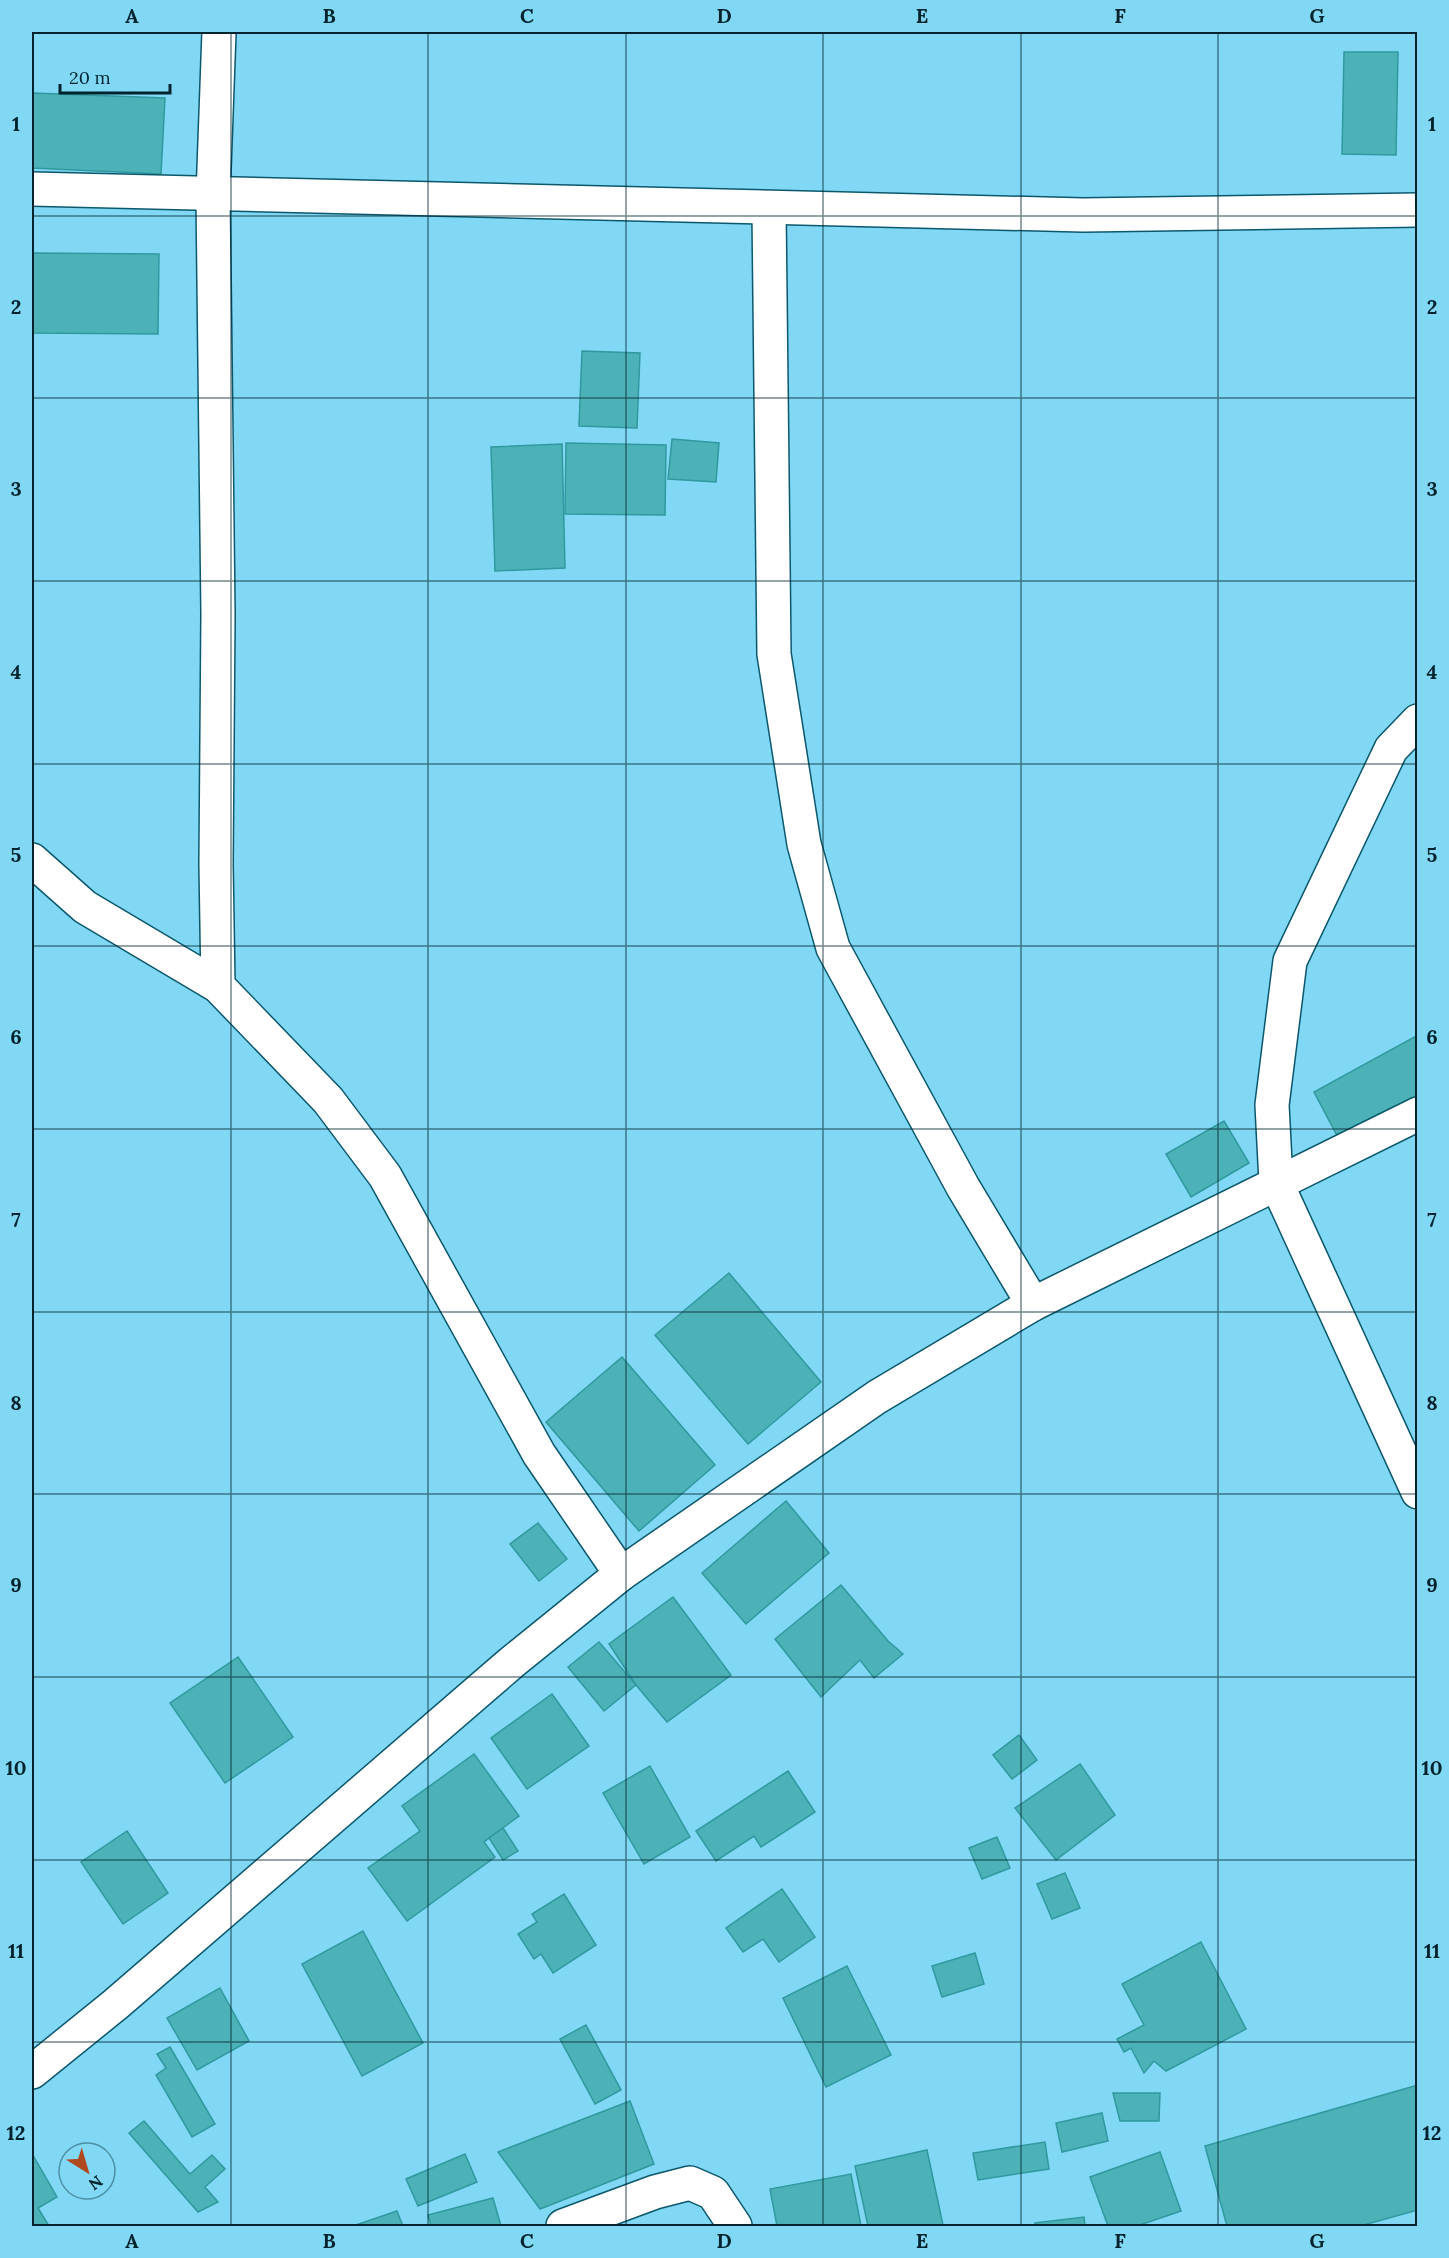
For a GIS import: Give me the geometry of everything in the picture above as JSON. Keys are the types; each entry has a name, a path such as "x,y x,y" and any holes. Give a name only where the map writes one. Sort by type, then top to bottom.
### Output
{"street":[{"path":"218,986 216,864 218,614 213,196 219,32"},
{"path":"32,189 213,196 1083,215 1418,210"},
{"path":"769,209 774,654 804,844 833,948 963,1187 1033,1304"},
{"path":"1418,721 1391,749 1290,961 1272,1105 1276,1182 1418,1492"},
{"path":"33,863 85,907 218,986 328,1100 385,1176 539,1454 621,1574"},
{"path":"32,2072 125,1997 511,1663 621,1574 877,1397 1033,1304 1276,1182 1418,1114"},
{"path":"563,2226 655,2192 690,2183 713,2193 735,2226"}],"building":[{"path":"1344,52 1398,52 1396,155 1342,154"},
{"path":"32,93 165,98 161,174 32,168"},
{"path":"32,253 159,254 158,334 32,333"},
{"path":"582,351 640,353 637,428 579,426"},
{"path":"672,439 719,443 716,482 668,479"},
{"path":"566,443 666,445 665,515 565,514"},
{"path":"562,444 565,568 495,571 491,447"},
{"path":"1418,1035 1418,1104 1342,1145 1314,1092"},
{"path":"1224,1121 1249,1163 1191,1197 1166,1154"},
{"path":"729,1273 821,1382 748,1444 655,1335"},
{"path":"622,1357 715,1465 639,1531 546,1422"},
{"path":"786,1501 829,1553 746,1624 702,1573"},
{"path":"538,1523 567,1559 539,1581 510,1544"},
{"path":"841,1585 888,1641 903,1654 874,1678 860,1660 821,1697 775,1639"},
{"path":"673,1597 731,1675 667,1722 636,1685 609,1644"},
{"path":"599,1642 636,1685 604,1711 568,1667"},
{"path":"238,1657 293,1737 225,1783 170,1703"},
{"path":"552,1694 589,1746 527,1789 491,1738"},
{"path":"1019,1735 1037,1760 1012,1779 993,1755"},
{"path":"474,1754 519,1816 484,1842 495,1857 407,1921 368,1868 420,1831 402,1806"},
{"path":"1080,1764 1115,1815 1056,1860 1015,1808"},
{"path":"650,1766 690,1837 644,1864 603,1793"},
{"path":"788,1771 815,1812 761,1847 754,1836 716,1861 696,1831"},
{"path":"503,1828 518,1851 503,1860 489,1838"},
{"path":"127,1831 168,1893 123,1924 81,1862"},
{"path":"997,1837 1010,1868 982,1879 969,1848"},
{"path":"1065,1873 1080,1908 1052,1919 1037,1884"},
{"path":"782,1889 815,1937 779,1962 763,1939 743,1952 726,1928"},
{"path":"564,1894 596,1945 553,1973 541,1954 534,1959 518,1934 537,1922 532,1914"},
{"path":"363,1931 423,2043 362,2076 302,1964"},
{"path":"1201,1942 1246,2029 1166,2071 1154,2061 1144,2073 1131,2048 1124,2052 1117,2039 1144,2025 1122,1984"},
{"path":"975,1953 984,1984 942,1997 932,1966"},
{"path":"847,1966 891,2055 826,2087 783,1998"},
{"path":"220,1988 249,2041 197,2070 167,2018"},
{"path":"586,2025 621,2090 595,2104 560,2039"},
{"path":"170,2047 215,2124 192,2137 156,2075 166,2068 157,2054"},
{"path":"1418,2085 1418,2210 1360,2226 1227,2226 1205,2146"},
{"path":"1113,2093 1160,2093 1159,2121 1120,2121"},
{"path":"630,2101 654,2164 540,2209 498,2152"},
{"path":"1102,2113 1108,2141 1062,2152 1056,2123"},
{"path":"144,2121 190,2174 212,2155 225,2169 205,2187 218,2202 198,2212 129,2133"},
{"path":"1045,2142 1049,2169 978,2180 973,2153"},
{"path":"927,2150 943,2225 868,2226 855,2166"},
{"path":"1160,2152 1181,2211 1137,2226 1108,2226 1090,2177"},
{"path":"465,2154 477,2182 418,2206 406,2179"},
{"path":"34,2157 57,2197 38,2208 49,2226 32,2226 32,2159"},
{"path":"851,2174 861,2226 777,2226 770,2189"},
{"path":"493,2198 501,2226 431,2226 428,2215"},
{"path":"397,2211 403,2226 353,2226"},
{"path":"1084,2217 1085,2226 1035,2226 1035,2223"}]}
